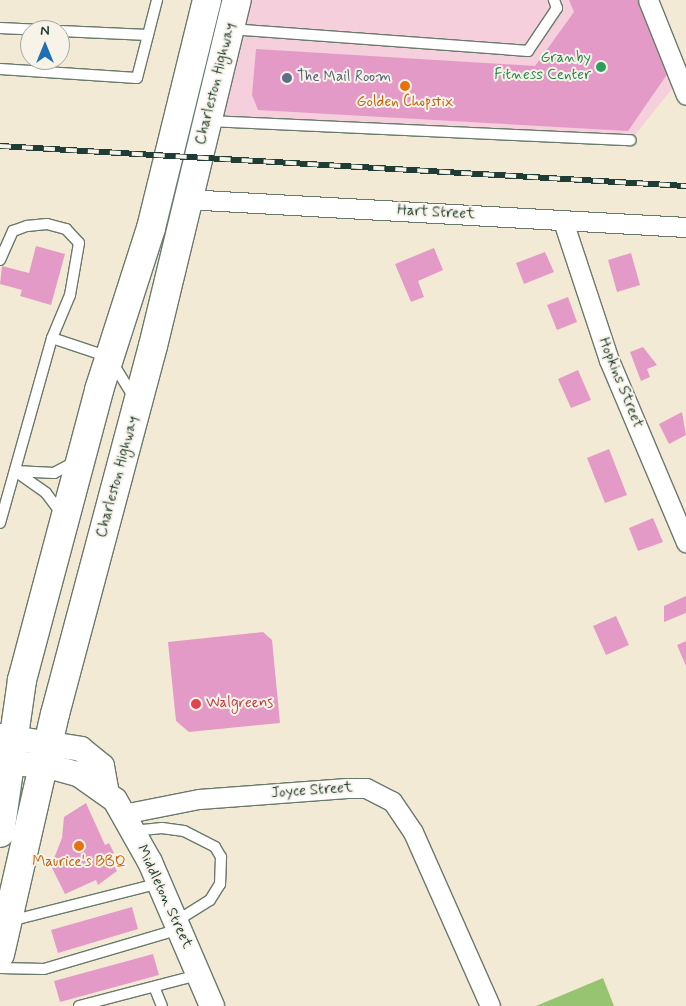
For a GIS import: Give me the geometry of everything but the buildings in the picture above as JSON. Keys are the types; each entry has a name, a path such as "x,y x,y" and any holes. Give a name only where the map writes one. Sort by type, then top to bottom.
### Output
{"main road":[{"name":"Charleston Highway","path":"0,830 3,766 7,736 80,459 109,357 151,228 207,0"},
{"name":"Charleston Highway","path":"0,954 46,754 137,404 185,199 208,121 237,0"},
{"path":"0,830 46,754"}],"street":[{"path":"648,0 686,95"},
{"name":"Hart Street","path":"185,199 686,227"},
{"name":"Hopkins Street","path":"563,221 608,360 686,542"},
{"name":"Middleton Street","path":"7,736 46,754"},
{"name":"Middleton Street","path":"3,766 46,754 81,749 102,766 107,793 128,822 160,883 212,1006"},
{"name":"Joyce Street","path":"128,822 199,800 366,788 392,802 414,832 490,1006"}],"lane":[{"path":"0,69 137,78 157,0"},
{"path":"229,29 528,51 557,8 554,0"},
{"path":"0,28 20,29"},
{"path":"70,31 148,35"},
{"path":"208,121 632,140"},
{"path":"0,260 13,231 26,226 47,224 66,229 79,243 70,294 52,338 0,523"},
{"path":"52,338 109,357 137,404"},
{"path":"15,471 54,473 80,459"},
{"path":"15,471 46,493 65,518"},
{"path":"0,968 44,969 178,925 210,900 220,884 221,857 214,847 184,831 128,822"},
{"path":"9,921 160,883"},
{"path":"79,1006 155,988 199,974"},
{"path":"155,988 162,1006"}],"shaded area":[{"path":"237,0 648,0 679,80 631,140 207,121"}],"green space":[{"path":"603,978 614,1006 536,1006"}],"railway":[{"path":"0,146 686,186"}],"place":[{"name":"Granby Fitness Center","path":"601,67"},
{"name":"The Mail Room","path":"287,78"},
{"name":"Golden Chopstix","path":"405,86"},
{"name":"Walgreens","path":"196,704"},
{"name":"Maurice's BBQ","path":"79,846"}]}
